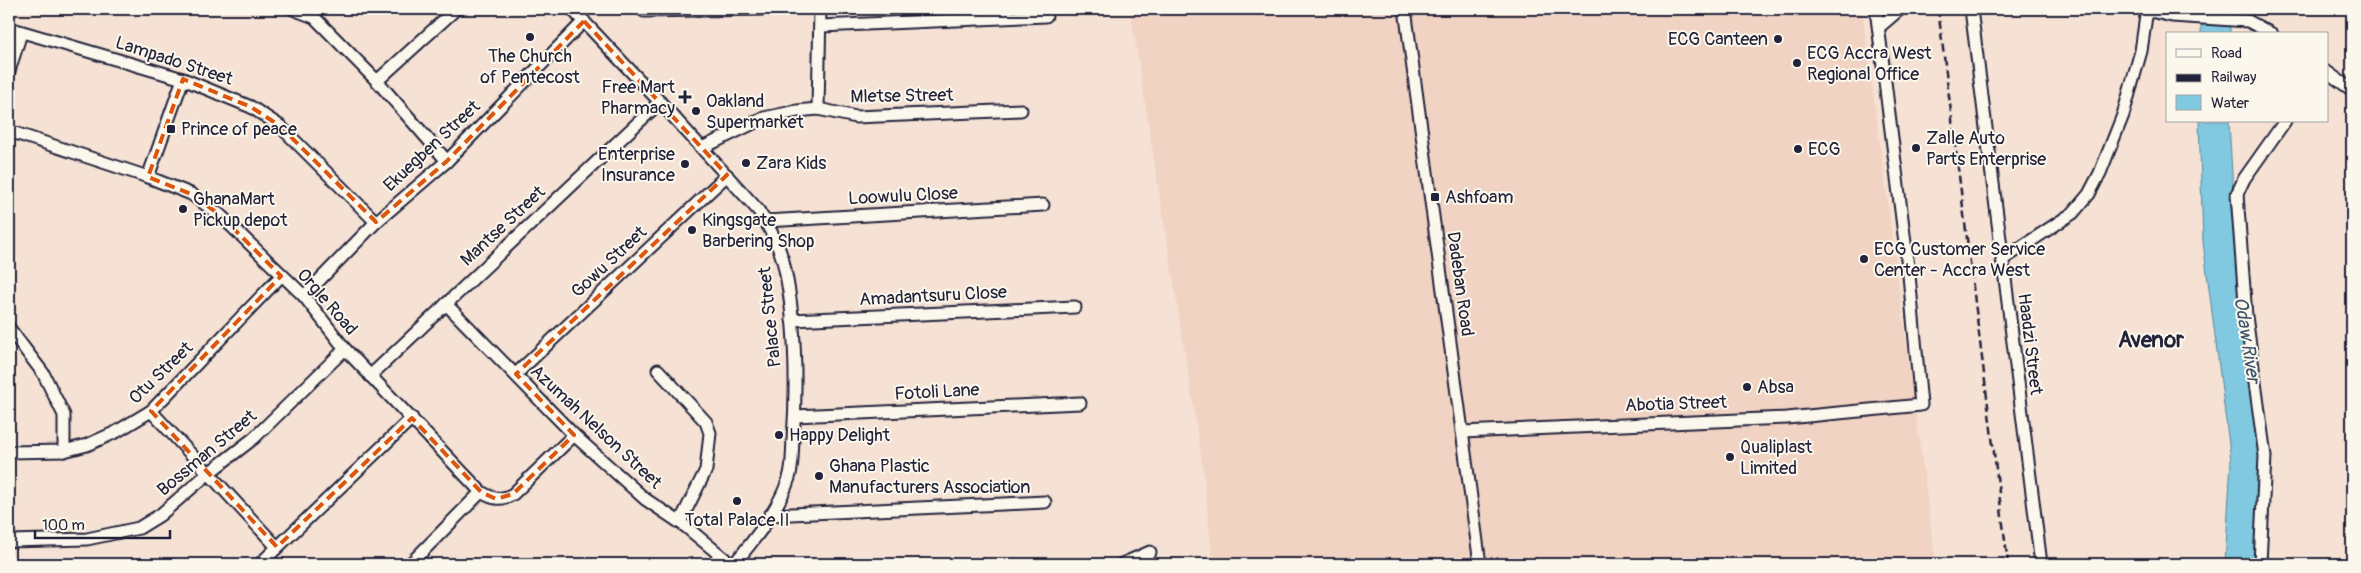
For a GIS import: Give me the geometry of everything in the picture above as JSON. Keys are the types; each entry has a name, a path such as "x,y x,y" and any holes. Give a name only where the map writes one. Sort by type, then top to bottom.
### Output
{"street":[{"path":"293,9 318,13 447,161"},
{"path":"377,81 456,9"},
{"name":"Palace Street","path":"572,9 727,175 766,221 775,238 783,264 792,320 795,416 791,470 786,487 770,515 754,540 733,564"},
{"path":"644,11 761,9"},
{"path":"818,109 820,9"},
{"name":"Dadeban Road","path":"1405,9 1480,564"},
{"path":"1876,9 1879,27"},
{"path":"1879,27 1900,9"},
{"name":"Haadzi Street","path":"1971,9 2040,564"},
{"path":"2002,260 2073,213 2089,194 2100,174 2123,115 2140,51 2145,9 2183,17 2238,19 2253,23 2269,32"},
{"path":"821,26 1046,16"},
{"name":"Ekuegben Street","path":"304,296 376,222 447,161 584,21"},
{"name":"Abotia Street","path":"1462,432 1787,418 1921,405 1909,275 1879,27"},
{"name":"Lampado Street","path":"9,28 183,79 252,108 280,126 376,222"},
{"path":"9,71 21,33"},
{"path":"2328,73 2352,80"},
{"path":"2328,73 2352,90"},
{"path":"148,177 183,79"},
{"name":"Mantse Street","path":"370,376 660,102"},
{"name":"Mletse Street","path":"702,148 764,118 818,109 856,117 1021,110"},
{"path":"2260,564 2265,456 2246,316 2237,194 2244,179 2284,122"},
{"name":"Orgle Road","path":"9,131 148,177 191,194 220,215 281,276 304,296 345,349 481,492"},
{"name":"Gowu Street","path":"516,374 727,175"},
{"name":"Loowulu Close","path":"766,221 1043,205"},
{"name":"Otu Street","path":"9,452 64,451 86,445 116,432 151,411 281,276"},
{"name":"Azumah Nelson Street","path":"446,304 574,435 645,499 680,522 733,564"},
{"name":"Amadantsuru Close","path":"792,320 1076,307"},
{"path":"9,328 43,373 64,415 64,451"},
{"name":"Bossman Street","path":"9,541 87,539 139,528 160,515 210,472 254,438 345,349"},
{"path":"658,370 706,422 710,430 705,474 680,522"},
{"name":"Fotoli Lane","path":"795,416 1080,403"},
{"path":"151,411 210,472 277,547"},
{"path":"260,564 412,418"},
{"path":"410,564 481,492 496,499 513,494 574,435"},
{"path":"770,515 1044,502"},
{"path":"1122,564 1150,552"}],"highlighted area":[{"path":"584,21 727,175 516,374 574,435 513,494 496,499 481,492 412,418 277,547 151,411 281,276 220,215 191,194 148,177 183,79 251,107 280,126 376,222 447,161"}],"shaded area":[{"path":"1130,9 1862,9 1936,564 1213,564 1203,468"}],"water":[{"path":"2202,9 2230,9 2230,32 2201,32"},
{"name":"Odaw River","path":"2199,122 2229,122 2236,245 2262,453 2257,564 2225,564 2231,460 2203,242"}],"railway":[{"path":"1938,9 2008,564"}],"place":[{"name":"The Church of Pentecost","path":"530,37"},
{"name":"ECG Canteen","path":"1778,39"},
{"name":"ECG Accra West Regional Office","path":"1797,63"},
{"name":"Free Mart Pharmacy","path":"685,97"},
{"name":"Oakland Supermarket","path":"696,111"},
{"name":"Prince of peace","path":"171,129"},
{"name":"Zalle Auto Parts Enterprise","path":"1916,148"},
{"name":"ECG","path":"1798,149"},
{"name":"Zara Kids","path":"746,163"},
{"name":"Enterprise Insurance","path":"685,164"},
{"name":"Ashfoam","path":"1435,197"},
{"name":"GhanaMart Pickup depot","path":"183,209"},
{"name":"Kingsgate Barbering Shop","path":"692,230"},
{"name":"ECG Customer Service Center - Accra West","path":"1864,259"},
{"name":"Absa","path":"1747,387"},
{"name":"Happy Delight","path":"779,435"},
{"name":"Qualiplast Limited","path":"1730,457"},
{"name":"Ghana Plastic Manufacturers Association","path":"819,476"},
{"name":"Total Palace II","path":"737,501"}],"district":[{"name":"Avenor","path":"2151,340"}]}
